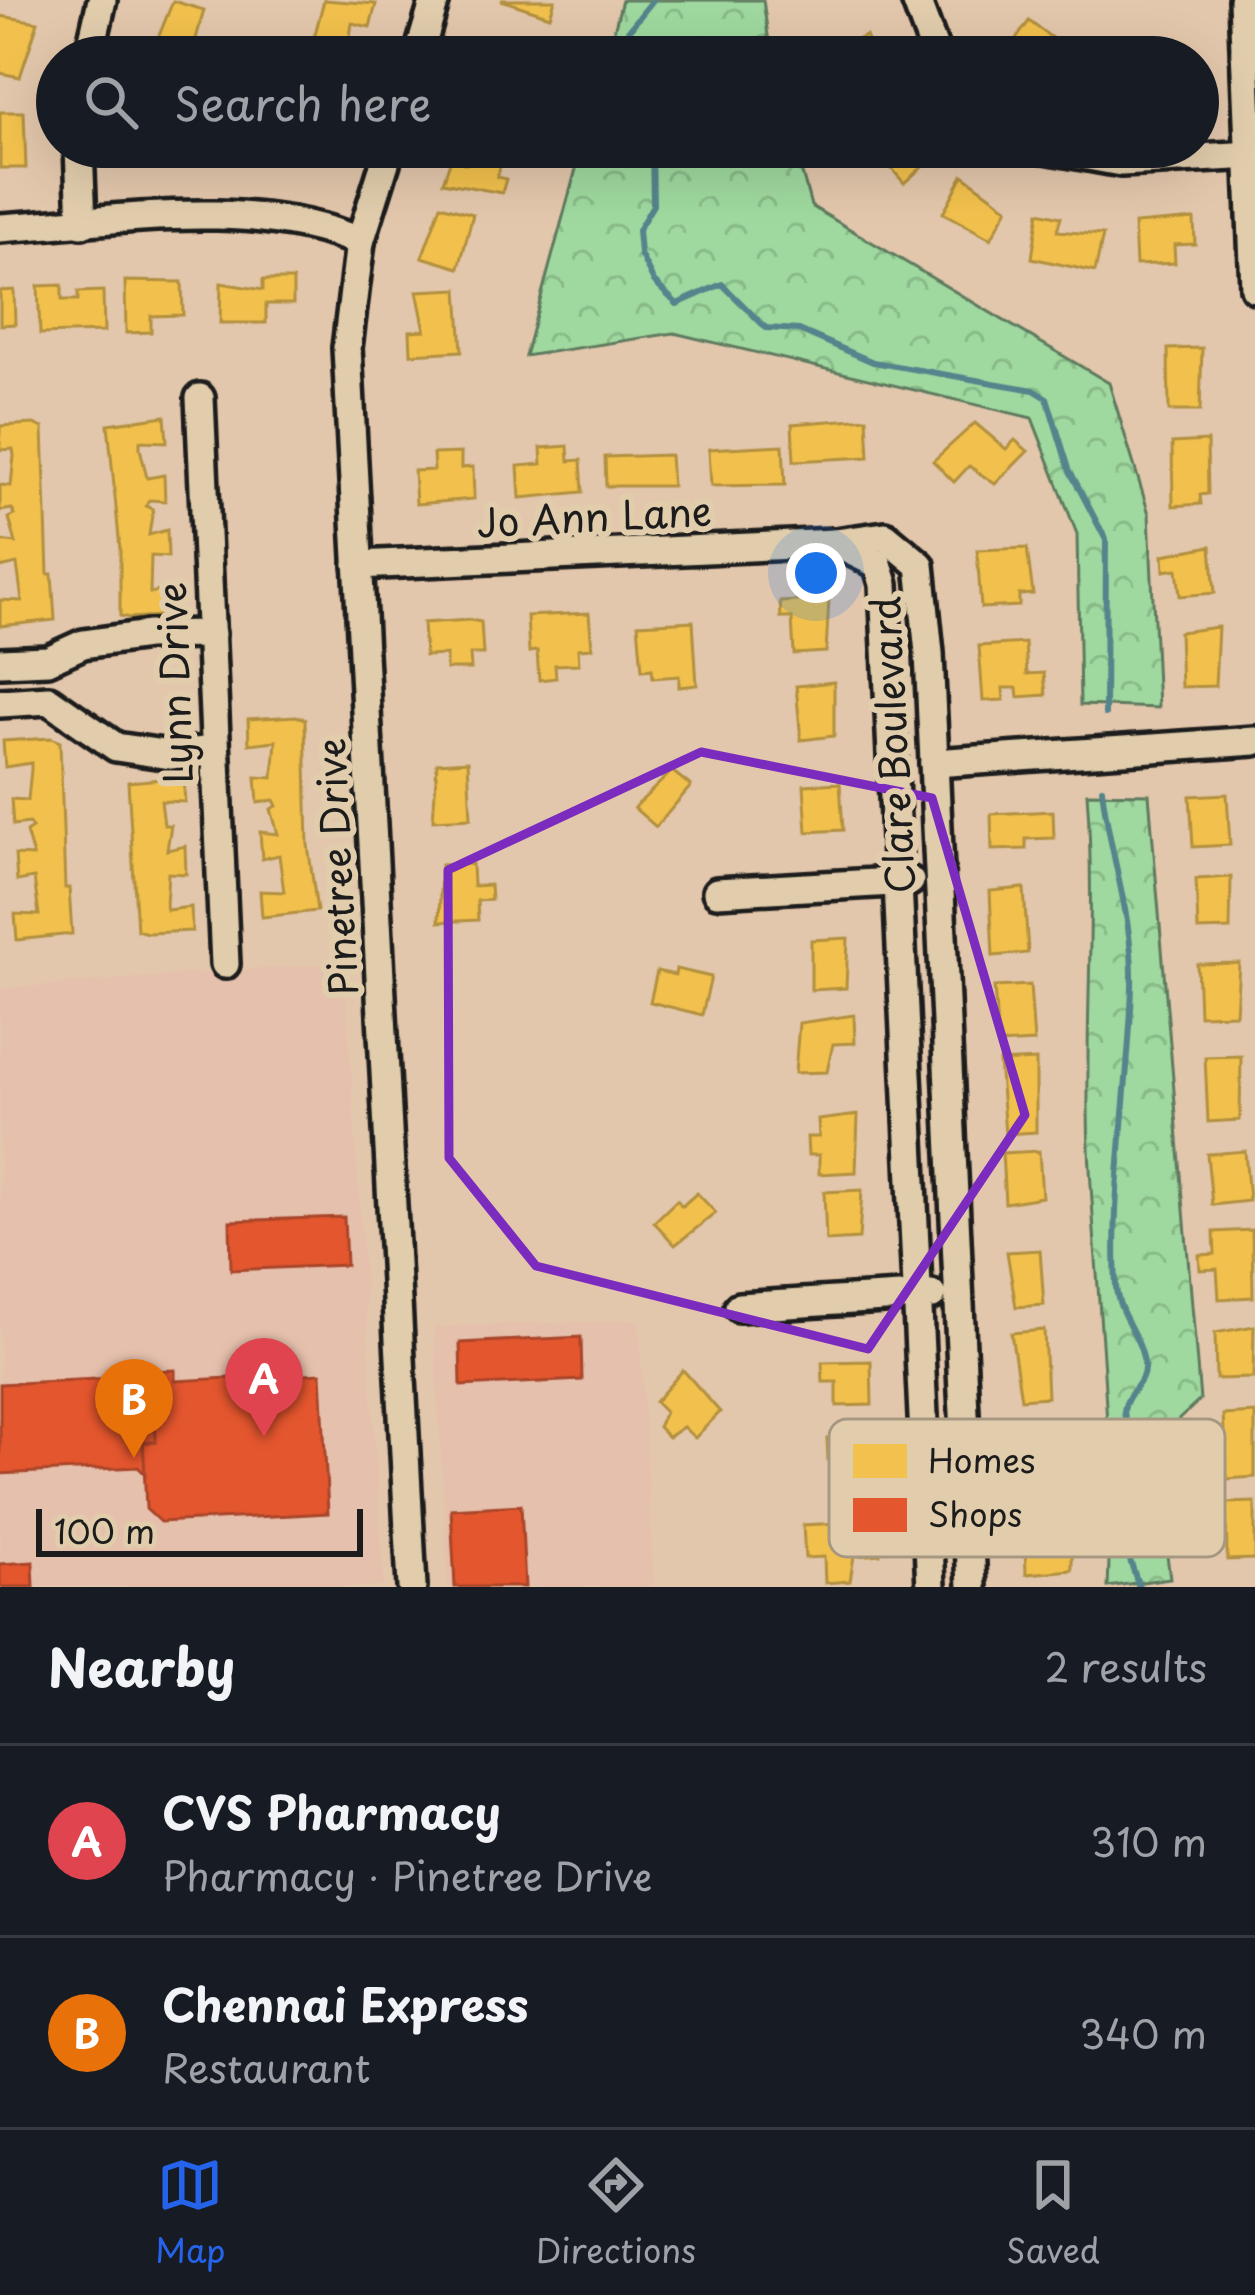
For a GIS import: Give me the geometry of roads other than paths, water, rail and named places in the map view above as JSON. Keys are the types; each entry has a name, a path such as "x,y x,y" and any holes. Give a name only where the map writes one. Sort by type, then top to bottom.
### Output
{"street":[{"path":"93,36 102,0"},
{"path":"424,36 435,0"},
{"path":"916,0 929,36"},
{"path":"1243,0 1255,288"},
{"path":"1219,158 1252,156"},
{"path":"80,168 82,223"},
{"name":"Pinetree Drive","path":"383,168 360,242 347,348 412,1587"},
{"path":"0,228 268,216 314,224 360,242"},
{"name":"Lynn Drive","path":"200,398 225,964"},
{"name":"Clare Boulevard","path":"835,543 885,536 920,566 934,763 936,885 965,1419"},
{"name":"Jo Ann Lane","path":"358,565 835,543"},
{"name":"Clare Boulevard","path":"835,543 878,564 884,584 924,1419"},
{"path":"0,662 48,660 83,644 148,634 211,634"},
{"path":"48,660 49,700"},
{"path":"0,703 49,700 116,748 170,754 213,750"},
{"path":"934,763 1255,741"},
{"path":"717,892 896,878 936,885"},
{"path":"739,1307 959,1294"},
{"name":"Clare Boulevard","path":"930,1557 931,1587"},
{"name":"Clare Boulevard","path":"971,1557 972,1587"}],"waterway":[{"path":"624,36 653,0"},
{"path":"652,168 653,205 638,230 640,254 654,282 677,304 722,284 766,328 799,330 873,362 1034,390 1047,398 1069,469 1106,540 1105,714"},
{"path":"1102,788 1132,961 1116,1287 1144,1364 1142,1378 1128,1398 1125,1419"},
{"path":"1129,1557 1139,1587"}],"place":[{"name":"CVS Pharmacy","path":"264,1437"},
{"name":"Chennai Express","path":"134,1458"}]}
